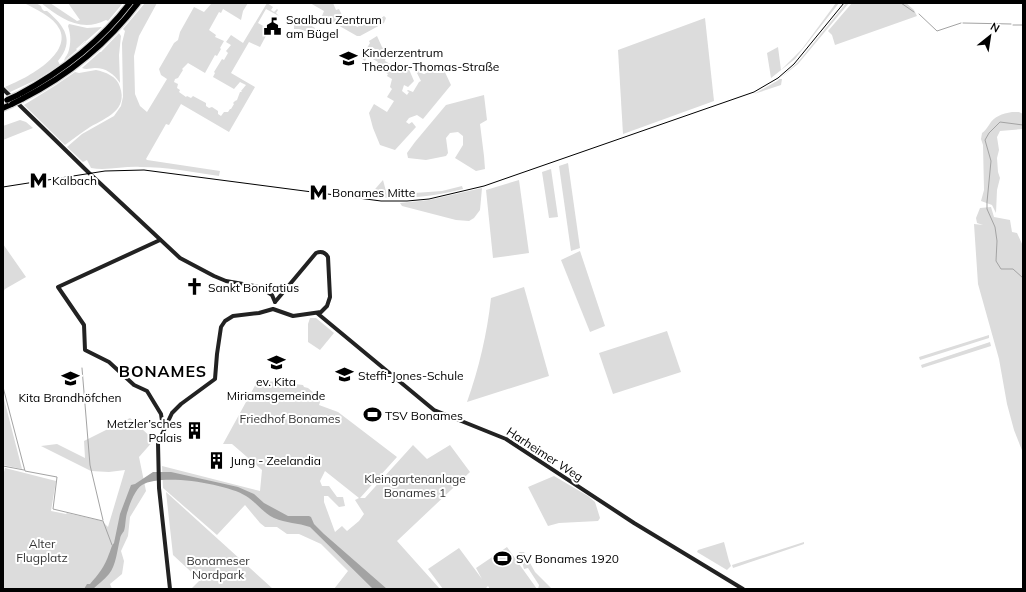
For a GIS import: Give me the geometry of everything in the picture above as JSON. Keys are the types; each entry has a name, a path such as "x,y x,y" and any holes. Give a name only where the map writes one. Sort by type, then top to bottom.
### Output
{"highway":[{"path":"5,100 18,95 49,77 73,60 111,26 130,3"},
{"path":"3,108 49,85 87,57 119,25 138,3"}],"street":[{"path":"3,89 13,102 160,240 184,260 226,281 261,288 280,290 285,289"},
{"path":"160,240 58,287 84,325 85,350 109,362 131,383 147,391 159,410 163,420 163,430"},
{"path":"170,589 159,485 158,446 168,419 181,404 214,381 216,377 221,327 225,321 234,316 276,309 293,316 317,313 324,309 330,297 328,257 323,252 316,253 275,302"},
{"path":"261,288 272,295 276,309"},
{"name":"Harheimer Weg","path":"317,313 434,410 506,439 634,523 744,589"},
{"path":"163,420 168,419"}],"green space":[{"path":"24,3 36,3 59,22 66,34 66,47 58,61 60,65 36,80 10,92 5,87 23,79 43,66 59,49 62,40 60,30 49,17"},
{"path":"41,3 50,3 77,21 80,20 68,3 123,3 108,21 106,20 97,24 88,25 71,22 56,14"},
{"path":"145,3 157,3 139,36 134,56 135,94 140,106 147,112 167,79 161,75 159,69 174,43 178,40 180,32 194,7 204,12 211,4 215,3 248,3 243,11 241,20 223,9 221,13 219,12 209,30 216,35 215,37 224,41 217,56 215,55 205,73 188,63 182,69 183,70 174,82 178,84 177,88 180,90 179,92 186,97 191,98 193,96 206,103 206,106 209,108 212,107 218,111 218,114 221,116 224,112 228,112 231,109 234,104 233,103 237,100 240,92 242,92 241,91 246,85 240,82 234,89 213,77 214,72 222,59 224,60 228,53 226,51 231,45 226,42 231,35 243,43 267,3 273,7 271,10 274,12 277,9 278,10 276,13 279,16 266,9 258,23 265,27 264,30 268,32 260,47 249,42 231,73 255,87 229,132 181,104 169,125 166,124 146,159 220,171 219,176 160,168 91,168 87,160 83,162 67,147 82,134 114,116 121,106 123,97 122,43 125,31 123,29"},
{"path":"310,3 333,3 336,10 339,9 342,15 350,18 349,21 358,27 360,23 367,25 374,22 373,19 380,19 384,16 386,18 384,23 360,36 357,36 322,16 324,11"},
{"path":"836,3 839,3 795,59 771,78 767,53 778,47 781,70 802,49"},
{"path":"846,3 849,3 798,64 781,78 798,62"},
{"path":"852,3 906,3 914,10 917,16 835,45 832,35 828,31"},
{"path":"705,18 714,101 623,134 618,50"},
{"path":"300,19 315,28 312,33 294,29 294,23 296,24"},
{"path":"69,24 87,28 102,27 64,61 70,46"},
{"path":"119,33 121,36 119,55 120,83 106,70 99,68 82,68 101,52"},
{"path":"377,36 382,47 387,53 385,61 397,68 399,71 408,67 414,81 408,87 404,85 402,91 407,95 409,92 407,91 408,90 413,92 421,81 416,71 419,70 424,74 440,67 443,68 451,85 423,119 417,115 409,118 406,122 409,124 412,122 416,127 395,150 380,145 369,113 374,104 387,112 394,101 387,97 392,89 390,87 392,79 387,76 388,74 378,68 375,71 373,70 378,62 371,58 375,49 372,47 365,58 365,61 361,58 370,43 369,41"},
{"path":"96,70 107,73 116,80 122,95 121,102 109,116 90,127 65,145 24,105 75,72 79,73"},
{"path":"782,79 781,85 754,94 777,81"},
{"path":"484,95 487,120 480,124 485,169 476,171 455,158 463,145 463,136 458,132 450,133 446,138 448,153 446,156 426,160 408,158 407,153 446,105"},
{"path":"1012,112 1019,112 1023,114 1023,129 1000,131 997,137 999,150 997,158 998,172 1000,178 997,190 996,213 992,205 981,201 984,190 983,145 981,139 982,133 986,130 993,119"},
{"path":"20,120 26,122 33,128 3,140 3,126"},
{"path":"568,163 580,248 571,251 559,166"},
{"path":"551,169 558,217 549,218 542,172"},
{"path":"383,180 387,195 442,191 462,186 463,189 416,197 393,198 369,196"},
{"path":"519,180 529,253 493,258 486,190"},
{"path":"482,188 480,210 474,218 469,221 456,220 402,206 400,203 429,200"},
{"path":"991,207 994,217 1010,220 1012,232 1017,233 1023,246 1023,453 1014,430 1007,404 999,359 978,284 974,224 983,225 977,223 976,218 980,208"},
{"path":"3,244 26,277 5,289 3,292"},
{"path":"580,251 605,326 590,332 561,260"},
{"path":"524,287 549,376 467,402 482,351 491,298"},
{"path":"310,318 316,318 334,333 320,350 308,342 308,324"},
{"path":"667,331 681,372 613,394 599,353"},
{"path":"989,335 989,338 920,360 919,357"},
{"path":"990,342 991,346 922,368 921,365"},
{"path":"258,380 303,385 321,399 319,405 338,412 397,457 360,498 365,498 413,445 427,459 450,445 470,472 397,541 440,589 334,589 348,571 321,544 299,534 287,534 277,527 265,527 245,505 217,535 163,488 162,466 260,491 262,470 232,444 223,444","holes":["325,471 359,498 355,500 364,514 359,521 347,531 342,526 335,532 324,502 324,496 328,496 339,507 345,506 343,497 337,497 329,486 322,486 320,481"]},
{"path":"3,395 22,469 3,465"},
{"name":"Alter Flugplatz","path":"130,418 154,440 139,457 146,491 130,517 128,536 121,551 124,561 122,574 110,584 112,589 3,589 3,476 5,468 56,481 51,511 102,521 108,527 125,470 109,472 91,471 41,446 57,444 85,458 84,441"},
{"path":"554,476 588,496 595,502 600,518 598,521 559,523 548,526 528,487"},
{"name":"Bonameser Nordpark","path":"166,492 273,589 191,589 200,580 173,555"},
{"path":"724,542 731,566 727,570 697,552 698,550"},
{"path":"804,542 804,544 733,568 732,565"},
{"path":"507,547 537,589 490,589 488,586 485,589 443,589 428,569 459,548 482,579 476,568"},
{"path":"519,552 524,552 535,572 551,588 538,589 539,585 528,568 524,569"}],"shaded area":[{"path":"153,472 171,472 238,487 254,494 264,503 288,516 311,517 314,524 324,534 387,589 373,589 310,527 274,518 246,496 225,488 210,484 179,480 164,480 142,485 135,492 127,513 124,531 120,537 116,558 111,570 107,576 93,589 84,589 87,584 90,584 98,574 114,543 120,514 131,485"}],"waterway":[{"path":"901,3 914,12"},
{"path":"919,14 937,31 961,23"},
{"path":"963,23 1011,24"},
{"path":"1013,25 1023,25"},
{"path":"1023,125 1000,122 989,133 985,140 991,161 987,209 995,227 997,241 996,261 1001,269 1013,269 1023,278"},
{"path":"82,368 90,465 103,520"},
{"name":"Kalbach","path":"3,387 25,471 57,477 53,509 103,521 112,545"},
{"path":"3,466 24,470"}],"tram line":[{"path":"3,187 105,171 144,170 381,201 429,199 484,186 754,92 778,78 794,64 844,3"}],"place":[{"name":"Saalbau Zentrum am Bügel","path":"273,26"},
{"name":"Kinderzentrum Theodor-Thomas-Straße","path":"349,59"},
{"name":"Kalbach","path":"39,180"},
{"name":"Bonames Mitte","path":"319,192"},
{"name":"Sankt Bonifatius","path":"195,287"},
{"name":"ev. Kita Miriamsgemeinde","path":"276,362"},
{"name":"Steffi-Jones-Schule","path":"345,375"},
{"name":"Kita Brandhöfchen","path":"70,378"},
{"name":"TSV Bonames","path":"372,415"},
{"name":"Metzler’sches Palais","path":"195,430"},
{"name":"Jung - Zeelandia","path":"217,460"},
{"name":"SV Bonames 1920","path":"503,558"}],"district":[{"name":"BONAMES","path":"163,371"}],"park label":[{"name":"Friedhof Bonames","path":"290,418"},
{"name":"Kleingartenanlage Bonames 1","path":"415,485"}]}
